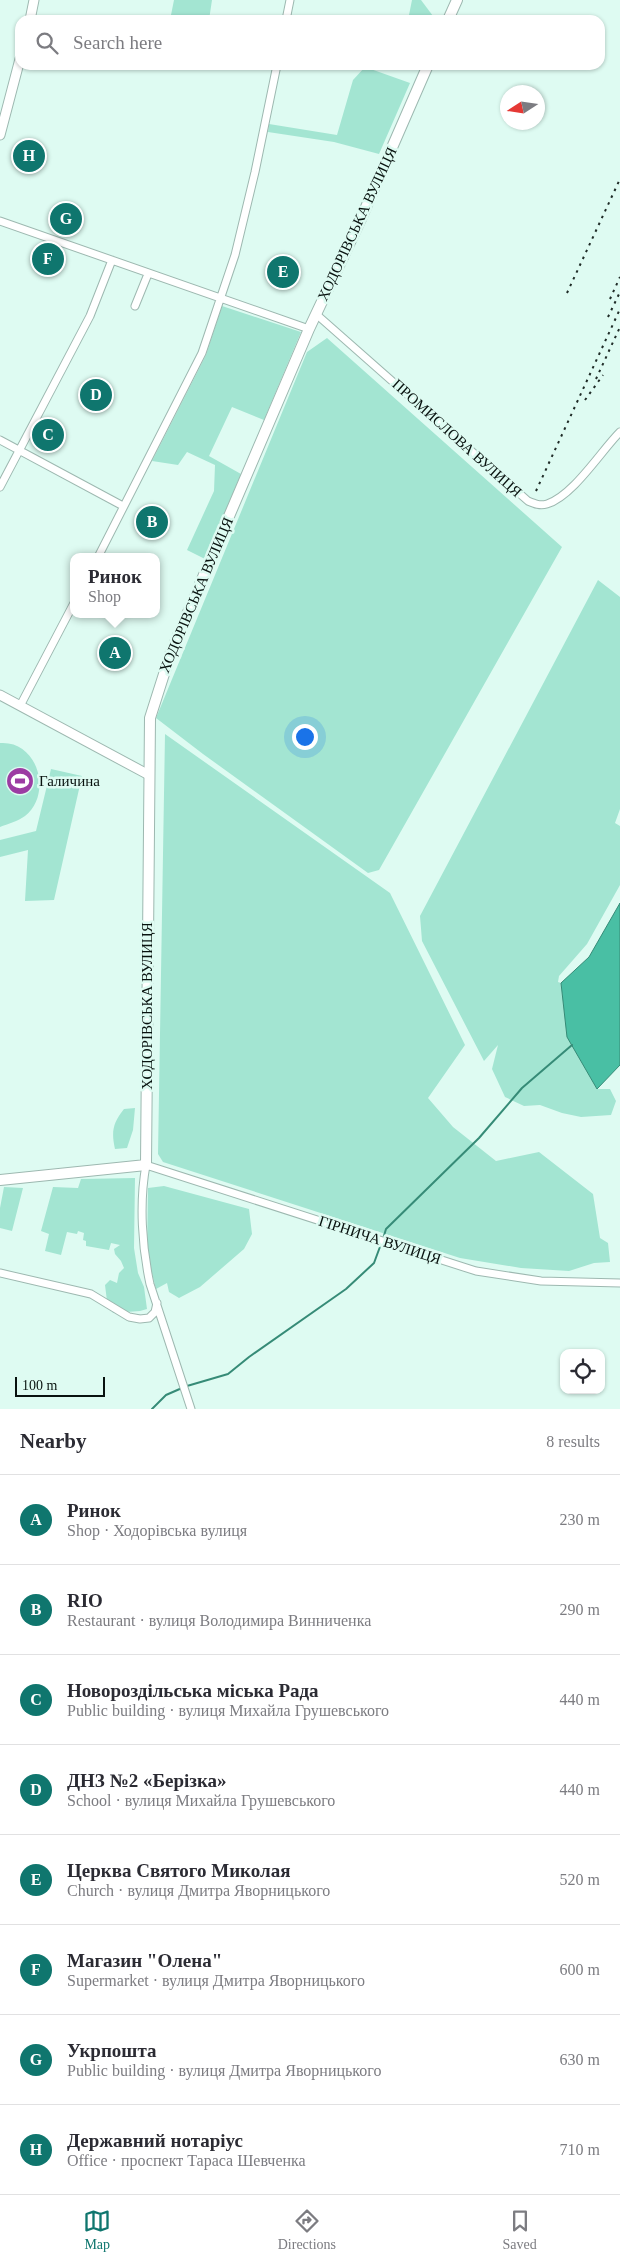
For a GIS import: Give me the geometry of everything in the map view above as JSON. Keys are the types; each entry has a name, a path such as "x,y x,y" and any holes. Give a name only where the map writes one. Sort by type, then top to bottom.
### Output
{"main road":[{"path":"450,15 457,0"},
{"name":"ХОДОРІВСЬКА ВУЛИЦЯ","path":"146,1165 149,775 150,718 153,702 175,644 309,329 360,221 426,70"},
{"path":"0,1180 146,1165"}],"street":[{"path":"31,15 34,0"},
{"path":"287,15 290,0"},
{"path":"0,135 17,70"},
{"path":"100,553 202,353 235,256 276,70"},
{"path":"0,221 220,300 309,329"},
{"path":"0,487 90,316 112,260"},
{"path":"135,306 148,274"},
{"name":"ПРОМИСЛОВА ВУЛИЦЯ","path":"316,314 528,501 538,505 555,500 575,484 620,432"},
{"path":"0,440 123,506"},
{"path":"20,706 70,611"},
{"path":"0,695 149,775"},
{"path":"146,1165 144,1180 144,1246 150,1284 191,1409"},
{"name":"ГІРНИЧА ВУЛИЦЯ","path":"146,1165 476,1271 541,1281 620,1283"},
{"path":"0,1273 91,1294 128,1317 149,1318 155,1312 157,1303"}],"shaded area":[{"path":"174,0 212,0 210,15 171,15"},
{"path":"412,0 421,0 432,15 409,15"},
{"path":"362,70 373,70 410,83 379,154 334,142 268,132 269,124 337,135 353,80"},
{"path":"222,306 301,332 264,420 232,407 209,456 241,474 205,559 187,550 214,491 215,465 187,452 178,465 152,461 206,355"},
{"path":"327,338 562,547 379,870 368,873 156,718 307,352"},
{"path":"598,580 620,597 620,809 615,823 620,826 620,885 587,944 559,976 558,982 561,983 568,1037 597,1089 610,1089 616,1101 611,1115 581,1117 540,1105 524,1106 505,1097 492,1069 498,1045 484,1061 422,941 420,916"},
{"path":"165,734 390,893 465,1045 428,1098 453,1127 496,1161 539,1152 593,1194 600,1238 608,1243 610,1262 594,1263 569,1271 521,1268 460,1258 163,1162 158,1154"},
{"name":"Галичина","path":"0,743 13,744 24,750 32,759 37,770 39,782 38,795 34,806 22,818 0,827"},
{"path":"51,769 82,776 54,900 25,901 28,850 0,857 0,840 36,831"},
{"path":"620,903 620,1065 597,1089 567,1037 561,983 589,957"},
{"path":"135,1108 133,1130 127,1148 115,1149 113,1132 117,1119 124,1109"},
{"path":"135,1178 134,1248 138,1273 144,1287 147,1309 113,1313 107,1301 105,1285 110,1280 117,1283 119,1273 124,1268 114,1249 120,1245 111,1243 109,1250 86,1246 86,1241 83,1240 84,1233 78,1231 77,1234 67,1232 61,1255 45,1251 49,1234 41,1231 53,1187 78,1188 81,1179"},
{"path":"164,1186 249,1209 252,1234 244,1249 200,1287 179,1298 169,1292 167,1283 156,1289 147,1254 148,1188"},
{"path":"4,1187 23,1188 12,1231 0,1228 0,1208"}],"waterway":[{"path":"383,1239 386,1229 479,1138 522,1088 572,1045"},
{"path":"187,1386 228,1374 249,1357 346,1289 374,1263 381,1244"},
{"path":"152,1409 166,1395 182,1388"}],"railway":[{"path":"567,293 620,179"},
{"path":"610,299 620,277"},
{"path":"608,317 620,292"},
{"path":"536,491 620,309"},
{"path":"596,379 620,327"},
{"path":"585,400 603,375"}],"place":[{"name":"Державний нотаріус","path":"29,156"},
{"name":"Укрпошта","path":"66,219"},
{"name":"Магазин \"Олена\"","path":"48,259"},
{"name":"Церква Святого Миколая","path":"283,272"},
{"name":"ДНЗ №2 «Берізка»","path":"96,395"},
{"name":"Новороздільська міська Рада","path":"48,435"},
{"name":"RIO","path":"152,522"},
{"name":"Ринок","path":"115,653"},
{"name":"Галичина","path":"20,781"}]}
